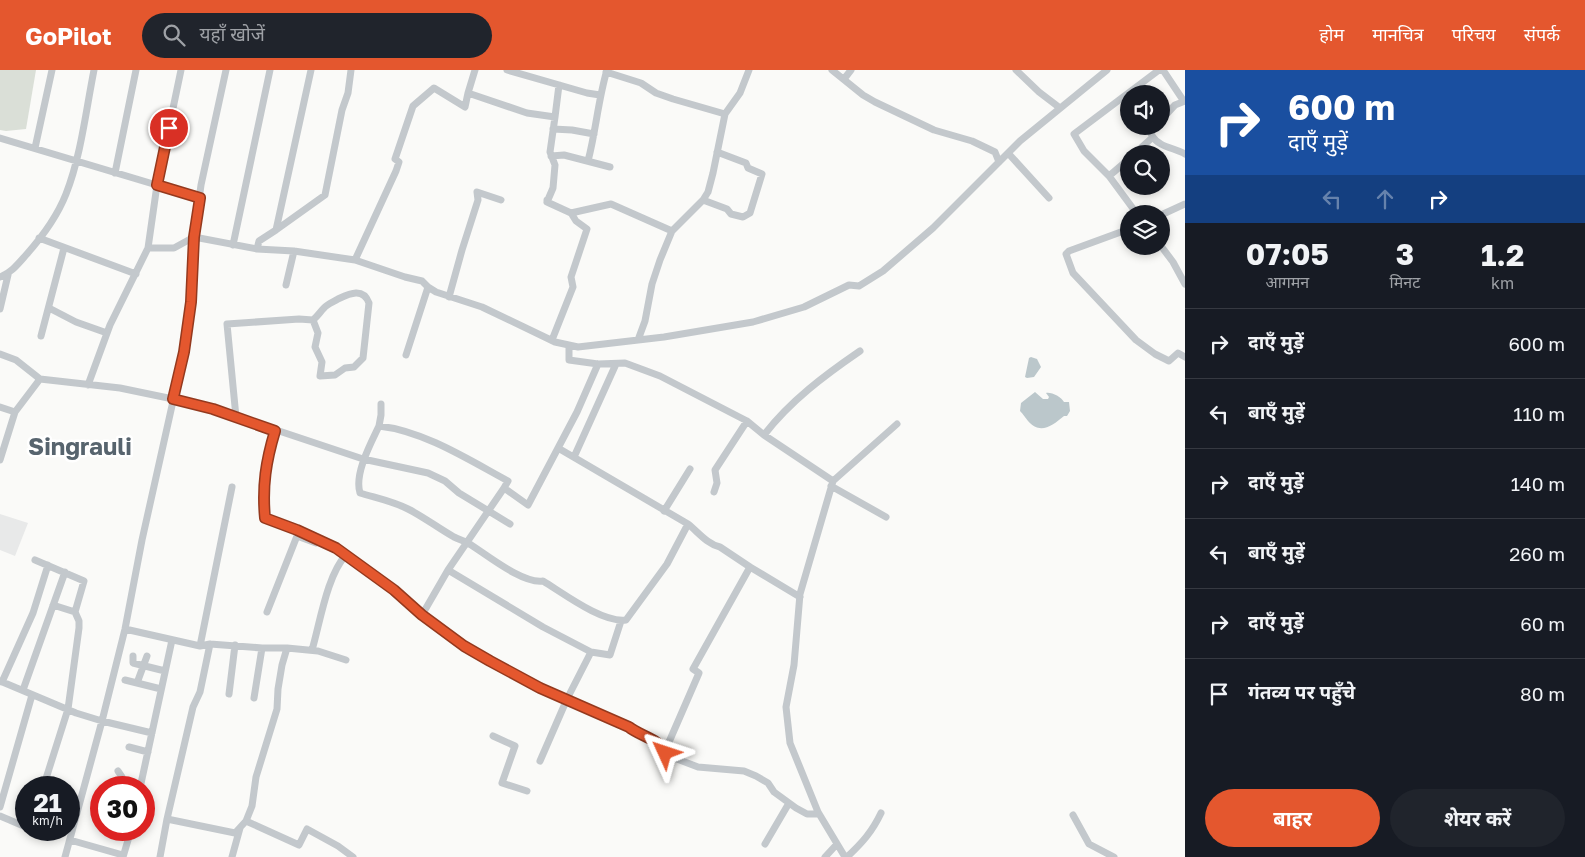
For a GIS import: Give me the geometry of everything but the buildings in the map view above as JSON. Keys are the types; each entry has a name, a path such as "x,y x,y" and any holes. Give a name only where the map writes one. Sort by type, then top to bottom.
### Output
{"street":[{"path":"35,148 52,70"},
{"path":"0,278 8,274 39,238 49,225 66,194 76,161 94,70"},
{"path":"115,173 136,70"},
{"path":"88,384 107,333 148,248 157,185 181,70"},
{"path":"80,803 125,630 142,540 184,352 191,302 194,237 226,70"},
{"path":"233,245 270,70"},
{"path":"276,230 311,70"},
{"path":"257,249 259,241 325,195 351,70"},
{"path":"355,260 396,171 399,162 395,159 413,106 434,88 464,107 475,70"},
{"path":"507,70 600,95"},
{"path":"638,340 645,321 652,284 660,260 672,231 703,200 708,192 725,114 740,93 749,70"},
{"path":"832,70 863,95 875,102 934,130 972,141 995,152 999,162"},
{"path":"844,79 851,70"},
{"path":"1016,70 1060,108"},
{"path":"148,248 174,248 194,237 257,249 294,251 355,260 405,277 422,280 428,287 449,297 482,307 552,340 578,347 664,337 753,322 804,306 849,285 858,286 883,271 933,228 1020,141 1107,70"},
{"path":"1139,85 1159,70"},
{"path":"1163,70 1184,100 1174,105 1170,110"},
{"path":"588,161 606,71 641,83 656,93 725,114"},
{"path":"552,340 572,287 571,277 587,229 576,221 571,213 547,200 553,188 555,165 550,152 559,85"},
{"path":"468,93 527,113 555,117"},
{"path":"1120,100 1074,134 1084,151 1109,176 1130,205"},
{"path":"553,129 594,134"},
{"path":"1155,135 1163,146 1177,149 1185,154"},
{"path":"0,138 200,198"},
{"path":"703,200 727,209 731,214 743,217 750,213 758,190 762,174 748,168 746,163 717,152"},
{"path":"1008,154 1048,198"},
{"path":"551,156 564,155 610,167"},
{"path":"1109,176 1120,167"},
{"path":"449,297 478,200 477,192 501,200"},
{"path":"571,213 611,204 672,231"},
{"path":"1170,212 1185,204"},
{"path":"1120,232 1069,251 1066,254 1073,273 1136,340 1155,354 1169,361 1178,353 1185,357"},
{"path":"39,238 136,274"},
{"path":"41,336 64,248"},
{"path":"286,285 294,251"},
{"path":"1168,255 1185,284"},
{"path":"0,309 8,274"},
{"path":"406,355 428,287"},
{"path":"236,417 227,324 299,319 313,320 325,306 351,292 360,294 367,298 369,303 363,358 354,367 345,368 335,375 320,376 322,362 315,347 318,333 313,320"},
{"path":"48,308 76,322 107,333"},
{"path":"569,345 569,360 598,364 624,363 660,376 747,421 832,484 886,517"},
{"path":"764,435 794,401 860,351"},
{"path":"0,354 16,360 40,379 120,388 173,399 213,409 364,459 428,474 444,481 459,493 510,524"},
{"path":"504,488 528,505 558,448 598,364"},
{"path":"574,457 616,364"},
{"path":"0,460 15,412 40,379"},
{"path":"381,404 379,426 364,459 358,488 360,493 395,502 427,519 454,537 467,542 493,561 536,582 543,581 578,603 607,617 621,621 626,620 667,564 688,524"},
{"path":"0,407 15,412"},
{"path":"714,492 716,483 715,470 747,421"},
{"path":"881,813 867,838 846,857 819,814 790,743 786,707 794,665 800,597 832,484 896,424"},
{"path":"379,426 411,434 464,456 508,481 448,570 422,615"},
{"path":"275,431 265,471 265,518 336,548 394,590 422,615 473,651 516,676 629,727 653,740 663,747 665,753 677,760 698,766 744,771 768,783 774,792 807,814 819,814"},
{"path":"558,448 688,524 715,546 800,597"},
{"path":"664,511 690,469"},
{"path":"200,646 232,487"},
{"path":"267,612 297,536 321,544 326,543"},
{"path":"312,650 332,576 346,555"},
{"path":"35,560 84,581 75,612"},
{"path":"48,565 33,613 1,681 102,721 152,733"},
{"path":"663,747 669,742 693,690 699,673 693,670 750,567"},
{"path":"448,570 543,627 591,652 610,656 621,621"},
{"path":"23,690 65,572"},
{"path":"47,776 68,709 80,620 75,612 53,605"},
{"path":"125,630 200,646 210,644 312,650 346,660"},
{"path":"143,776 172,640"},
{"path":"160,857 167,818 193,707 200,692 210,644"},
{"path":"229,694 235,645"},
{"path":"254,698 262,648"},
{"path":"232,857 243,824 252,806 256,777 277,709 278,689 287,648"},
{"path":"540,761 567,699 591,652"},
{"path":"133,656 133,663 166,671"},
{"path":"137,683 146,656"},
{"path":"125,680 137,683 153,683 162,689"},
{"path":"0,807 32,694"},
{"path":"493,736 515,746 502,783 527,791"},
{"path":"129,747 148,752"},
{"path":"118,771 121,776"},
{"path":"765,844 790,803"},
{"path":"1073,815 1089,844 1114,857"},
{"path":"0,816 15,822"},
{"path":"167,818 235,833 243,824"},
{"path":"243,824 299,845 306,829 338,846 350,856"},
{"path":"65,857 70,841"},
{"path":"73,841 123,856 128,841"},
{"path":"825,857 837,844"}],"shaded area":[{"path":"0,70 36,70 26,129 0,130"},
{"path":"1029,358 1037,359 1041,367 1034,377 1027,378 1025,377"},
{"path":"1035,392 1043,399 1048,399 1049,397 1046,393 1048,393 1056,395 1064,402 1069,402 1070,411 1067,416 1046,428 1037,428 1032,425 1020,411 1021,403"},
{"path":"0,514 28,523 15,556 0,550"}],"district":[{"name":"Singrauli","path":"80,447"}],"route":[{"path":"169,128 157,185 200,198 194,237 191,302 184,352 173,399 213,409 275,431 265,471 265,518 336,548 394,590 422,615 464,646 540,688 629,727 663,747 665,753"}]}
